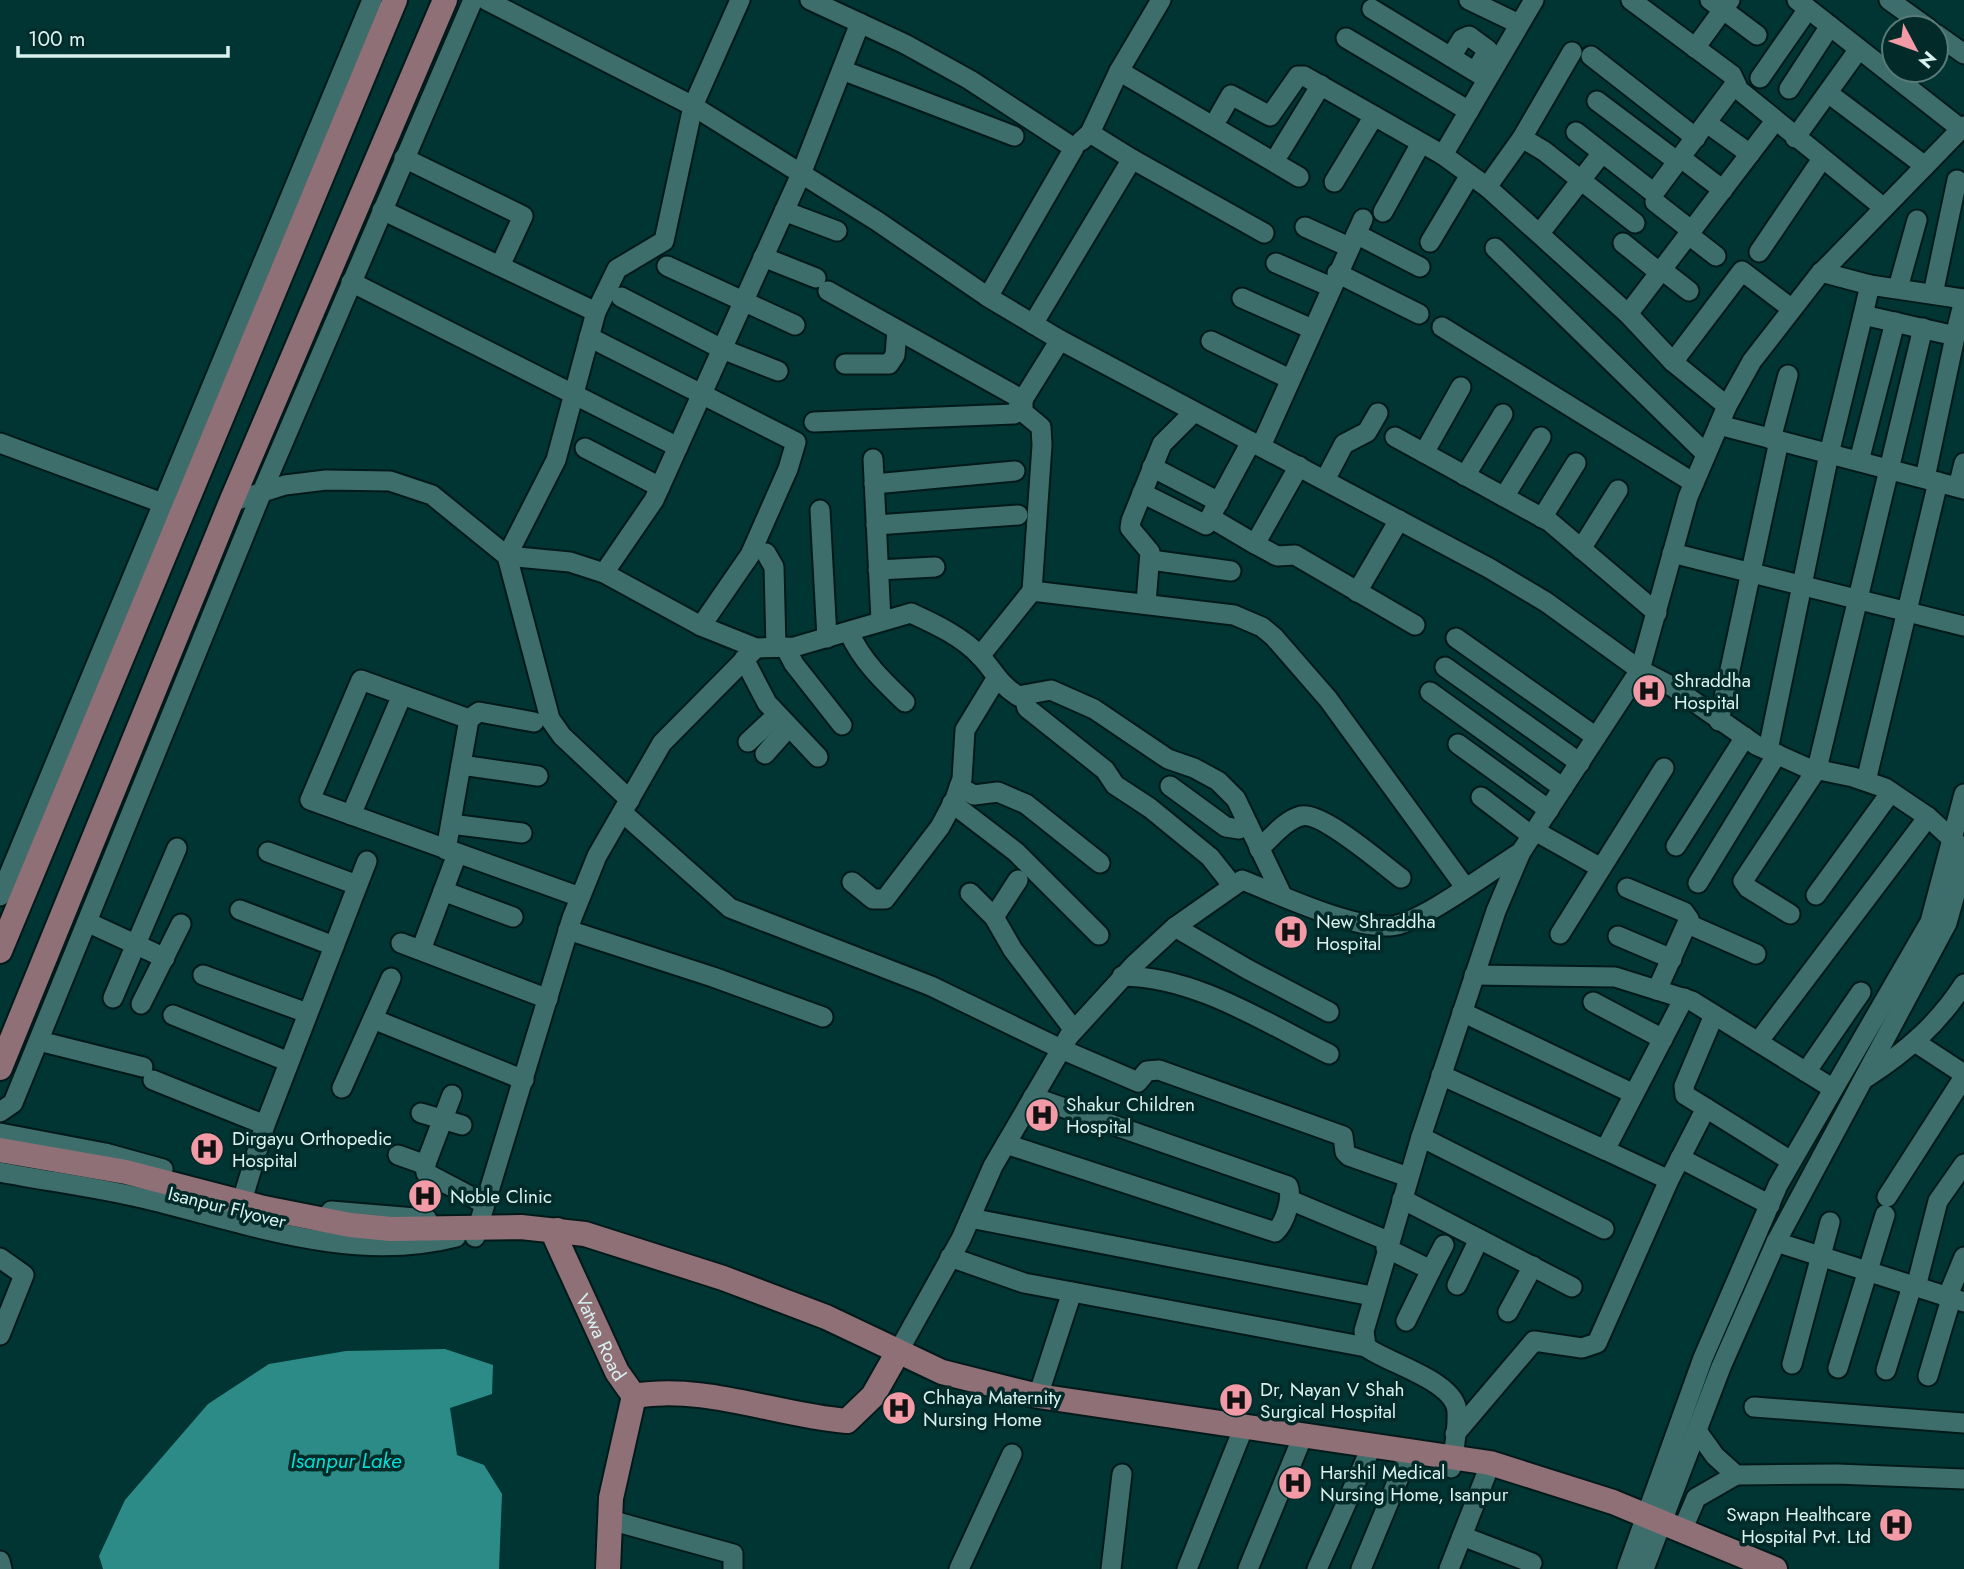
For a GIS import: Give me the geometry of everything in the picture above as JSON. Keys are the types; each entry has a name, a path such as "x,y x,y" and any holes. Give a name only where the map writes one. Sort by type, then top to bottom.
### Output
{"main road":[{"path":"0,951 173,507 395,0"},
{"path":"0,1068 231,502 289,398 445,0"},
{"name":"Isanpur Flyover","path":"0,1138 323,1221 429,1233 556,1234 583,1240 720,1285 897,1355"},
{"name":"Isanpur Flyover","path":"0,1158 124,1181 322,1230 384,1238 429,1233"},
{"name":"Vatwa Road","path":"556,1234 617,1373 634,1396 611,1497 608,1569"},
{"path":"897,1355 939,1378 1037,1403 1300,1443 1370,1450 1407,1458 1453,1453 1486,1475 1657,1526 1739,1569"},
{"path":"897,1355 942,1372 1038,1396 1453,1453 1490,1463 1775,1569"},
{"path":"634,1396 657,1392 692,1394 847,1421 873,1396 897,1355"}],"street":[{"path":"0,896 173,507 372,0"},
{"path":"466,1233 424,1218 335,1212 104,1153 0,1138 7,1108 39,1041 262,492 289,398 351,282 472,0"},
{"path":"486,0 693,106 988,297 1060,340 1325,480 1546,602 1640,670 1673,688 1745,737 1773,752 1817,769 1866,781 1891,792 1928,817 1959,845"},
{"path":"740,0 693,106 664,241 617,269 596,312 556,460 507,556 550,719 562,736 626,806 730,908 931,986 1061,1049 1138,1082 1147,1071 1159,1070 1343,1136 1345,1153 1349,1156 1408,1177"},
{"path":"810,0 970,80 1074,148"},
{"path":"988,297 1074,148 1090,133 1119,71 1161,0"},
{"path":"1469,0 1519,24"},
{"path":"1481,76 1534,0"},
{"path":"1631,0 1732,75 1735,85 1775,121 1884,208"},
{"path":"1889,0 1908,14"},
{"path":"1695,48 1721,3 1757,35"},
{"path":"1366,1347 1364,1331 1387,1245 1474,975 1529,840 1640,670 1694,483 1727,406 1752,361 1821,272 1962,127 1803,4 1760,78"},
{"path":"1372,9 1481,76"},
{"path":"604,573 660,487 801,174 860,23"},
{"path":"1789,89 1830,26"},
{"path":"1443,155 1469,111 1488,50 1469,36 1462,39 1451,57"},
{"path":"1346,38 1469,111"},
{"path":"1795,138 1859,49"},
{"path":"1488,187 1522,138 1572,51"},
{"path":"1591,57 1701,131 1750,154"},
{"path":"842,70 1014,136"},
{"path":"1119,71 1299,177"},
{"path":"1219,116 1231,95 1270,116 1298,76 1321,85 1443,155 1488,187 1628,314 1673,362 1727,406"},
{"path":"1280,152 1321,85"},
{"path":"1576,132 1652,193 1735,85"},
{"path":"1836,99 1925,166"},
{"path":"1597,101 1723,190"},
{"path":"1334,182 1374,116"},
{"path":"1628,314 1775,121"},
{"path":"1090,133 1264,233"},
{"path":"1522,138 1635,223"},
{"path":"1383,212 1421,143"},
{"path":"1540,233 1602,153"},
{"path":"404,158 523,216 500,266"},
{"path":"1033,324 1132,159"},
{"path":"1759,252 1822,159"},
{"path":"1430,242 1470,174"},
{"path":"1933,294 1957,180"},
{"path":"1656,202 1716,256"},
{"path":"382,210 596,312"},
{"path":"784,211 837,231"},
{"path":"1898,288 1917,220"},
{"path":"1305,226 1356,234 1420,267"},
{"path":"1142,493 1205,525 1256,444 1290,379 1356,234"},
{"path":"1623,243 1689,291"},
{"path":"1495,248 1706,454"},
{"path":"763,257 822,285 1023,400"},
{"path":"1276,263 1334,280 1419,314"},
{"path":"667,266 742,303 795,325"},
{"path":"1673,362 1742,271 1792,309"},
{"path":"1821,272 1870,285 1964,300 1955,332 1909,611 1866,781"},
{"path":"351,282 678,447"},
{"path":"1699,883 1773,752 1829,454 1870,285"},
{"path":"621,297 722,349 778,371"},
{"path":"1242,298 1312,329"},
{"path":"1863,315 1951,335 1955,332"},
{"path":"1859,461 1895,322"},
{"path":"1442,327 1694,483"},
{"path":"1790,914 1748,888 1743,881 1817,769 1923,328"},
{"path":"845,364 889,364 895,355 897,330"},
{"path":"589,337 796,442 788,469 750,555 701,626"},
{"path":"814,422 1014,414 1060,340"},
{"path":"1211,341 1290,379"},
{"path":"1719,721 1751,573 1788,375"},
{"path":"1424,453 1461,387"},
{"path":"980,656 1032,591 1042,445 1041,427 1023,412 1023,400"},
{"path":"1146,603 1150,552 1130,528 1152,467 1167,436 1194,412"},
{"path":"1325,480 1345,444 1367,432 1378,413"},
{"path":"1465,475 1503,414"},
{"path":"1719,425 1961,488 1964,463"},
{"path":"1395,438 1542,518 1657,613"},
{"path":"1504,497 1541,438"},
{"path":"0,443 173,507"},
{"path":"585,448 660,487"},
{"path":"873,459 881,620"},
{"path":"1542,518 1576,463"},
{"path":"1255,544 1299,466"},
{"path":"1152,467 1215,510 1255,544 1277,556 1294,555 1415,625"},
{"path":"874,484 1015,471"},
{"path":"231,502 285,485 326,480 390,481 432,495 507,556 570,562 604,573 701,626 794,664 842,725"},
{"path":"1581,549 1618,490"},
{"path":"820,510 827,638"},
{"path":"876,525 1018,515"},
{"path":"1357,592 1399,520"},
{"path":"766,553 774,567 765,650 766,703 818,757"},
{"path":"1672,554 1964,626"},
{"path":"1151,560 1231,571"},
{"path":"878,570 935,567"},
{"path":"1032,591 1234,615 1247,619 1275,637 1328,699 1465,887"},
{"path":"0,1172 139,1198 330,1243 422,1246 466,1233 485,1204 580,897 597,856 662,743 765,650 827,638 911,613 940,626 980,656 996,679 1018,696 1051,690 1094,709 1168,759 1217,781 1236,799 1282,895"},
{"path":"849,632 856,647 879,677 905,702"},
{"path":"1456,638 1596,737"},
{"path":"173,645 197,652"},
{"path":"1445,667 1580,763"},
{"path":"852,882 873,899 885,899 940,827 956,795 965,730 996,679"},
{"path":"468,719 361,680 310,800 580,897"},
{"path":"1430,692 1563,788"},
{"path":"351,815 402,695"},
{"path":"1029,695 1027,708 1105,770 1115,785 1150,808 1210,858 1233,886"},
{"path":"421,950 443,891 451,852 451,824 468,719 479,712 534,722"},
{"path":"748,742 783,722"},
{"path":"765,754 783,722"},
{"path":"1676,846 1745,737"},
{"path":"1458,744 1549,810"},
{"path":"1150,808 1170,786 1180,763"},
{"path":"461,765 538,776"},
{"path":"1560,934 1664,768"},
{"path":"1170,786 1226,827 1239,829 1248,824"},
{"path":"956,795 998,792 1026,804 1100,863"},
{"path":"1816,895 1891,792"},
{"path":"1644,1569 1703,1358 1791,1161 1930,922 1959,845 1964,794"},
{"path":"956,795 1099,935"},
{"path":"1481,797 1529,840 1601,868"},
{"path":"1259,849 1291,820 1307,815 1325,822 1401,878"},
{"path":"1758,1042 1928,817"},
{"path":"451,824 522,833"},
{"path":"897,1355 950,1258 1006,1144 1061,1049 1074,1030 1122,976 1175,927 1242,880 1346,918 1391,926 1416,918 1465,887 1529,840"},
{"path":"113,998 177,848"},
{"path":"268,852 357,886"},
{"path":"245,1191 265,1125 367,861"},
{"path":"1626,1569 1657,1526 1721,1367 1796,1200 1865,1078 1947,923 1964,863"},
{"path":"994,917 1018,880"},
{"path":"1627,887 1684,912 1689,919 1657,990"},
{"path":"443,891 513,917"},
{"path":"970,893 994,917 1013,950 1074,1030"},
{"path":"240,910 334,946"},
{"path":"87,922 164,958"},
{"path":"141,1004 181,924"},
{"path":"1688,924 1756,954"},
{"path":"1175,927 1247,970 1329,1012"},
{"path":"568,930 713,977 823,1017"},
{"path":"1618,936 1672,959"},
{"path":"401,943 548,999"},
{"path":"203,975 307,1013"},
{"path":"1474,975 1615,976 1684,998 1832,1088"},
{"path":"1122,976 1170,980 1233,1006 1329,1054"},
{"path":"342,1088 391,978"},
{"path":"1865,1078 1915,1042 1946,1011 1964,984"},
{"path":"1806,1072 1861,992"},
{"path":"1605,1150 1684,998"},
{"path":"1593,1002 1663,1039"},
{"path":"1462,1012 1634,1094"},
{"path":"1714,1015 1684,1086 1685,1096 1791,1161"},
{"path":"173,1016 289,1062"},
{"path":"373,1018 524,1080"},
{"path":"39,1041 148,1073 265,1125"},
{"path":"1838,1368 1886,1206 1964,1075 1915,1042"},
{"path":"1441,1074 1669,1180"},
{"path":"452,1095 426,1164 428,1175 485,1204"},
{"path":"1006,1144 1275,1232 1279,1229 1290,1200 1290,1188 1285,1184 1033,1097"},
{"path":"1453,1453 1534,1341 1582,1348 1597,1343 1669,1180 1706,1108"},
{"path":"421,1113 462,1125"},
{"path":"1420,1137 1604,1229"},
{"path":"398,1156 426,1164"},
{"path":"1681,1158 1770,1205"},
{"path":"1885,1370 1914,1287 1938,1201 1964,1164"},
{"path":"1402,1199 1572,1286"},
{"path":"1290,1200 1387,1245 1431,1270"},
{"path":"970,1218 1373,1296"},
{"path":"1792,1364 1830,1222"},
{"path":"1457,1285 1479,1239"},
{"path":"1776,1242 1954,1300"},
{"path":"1406,1321 1444,1245"},
{"path":"1928,1376 1954,1300 1964,1256"},
{"path":"0,1258 24,1275 0,1335"},
{"path":"950,1258 1024,1283 1366,1347 1378,1356 1438,1384 1451,1394 1457,1410 1453,1453"},
{"path":"1508,1312 1533,1266"},
{"path":"1038,1396 1072,1292"},
{"path":"1754,1407 1964,1423"},
{"path":"1697,1431 1716,1456 1736,1475"},
{"path":"1187,1569 1241,1434"},
{"path":"1248,1569 1300,1443"},
{"path":"1317,1569 1370,1450"},
{"path":"959,1569 1012,1454"},
{"path":"1361,1569 1407,1458"},
{"path":"1111,1569 1122,1474"},
{"path":"1657,1526 1696,1498 1736,1475 1837,1474 1964,1479"},
{"path":"1449,1569 1486,1475"},
{"path":"610,1520 733,1554 733,1569"},
{"path":"1462,1536 1532,1563"},
{"path":"0,1561 2,1569"}],"water":[{"name":"Isanpur Lake","path":"445,1349 493,1365 492,1394 450,1408 457,1455 484,1465 502,1494 499,1569 103,1569 99,1556 125,1500 208,1404 269,1364 346,1351"}],"place":[{"name":"Shraddha Hospital","path":"1649,691"},
{"name":"New Shraddha Hospital","path":"1291,932"},
{"name":"Shakur Children Hospital","path":"1042,1115"},
{"name":"Dirgayu Orthopedic Hospital","path":"207,1149"},
{"name":"Noble Clinic","path":"425,1196"},
{"name":"Dr, Nayan V Shah Surgical Hospital","path":"1236,1400"},
{"name":"Chhaya Maternity Nursing Home","path":"899,1408"},
{"name":"Harshil Medical Nursing Home, Isanpur","path":"1295,1483"},
{"name":"Swapn Healthcare Hospital Pvt. Ltd","path":"1896,1525"}]}
